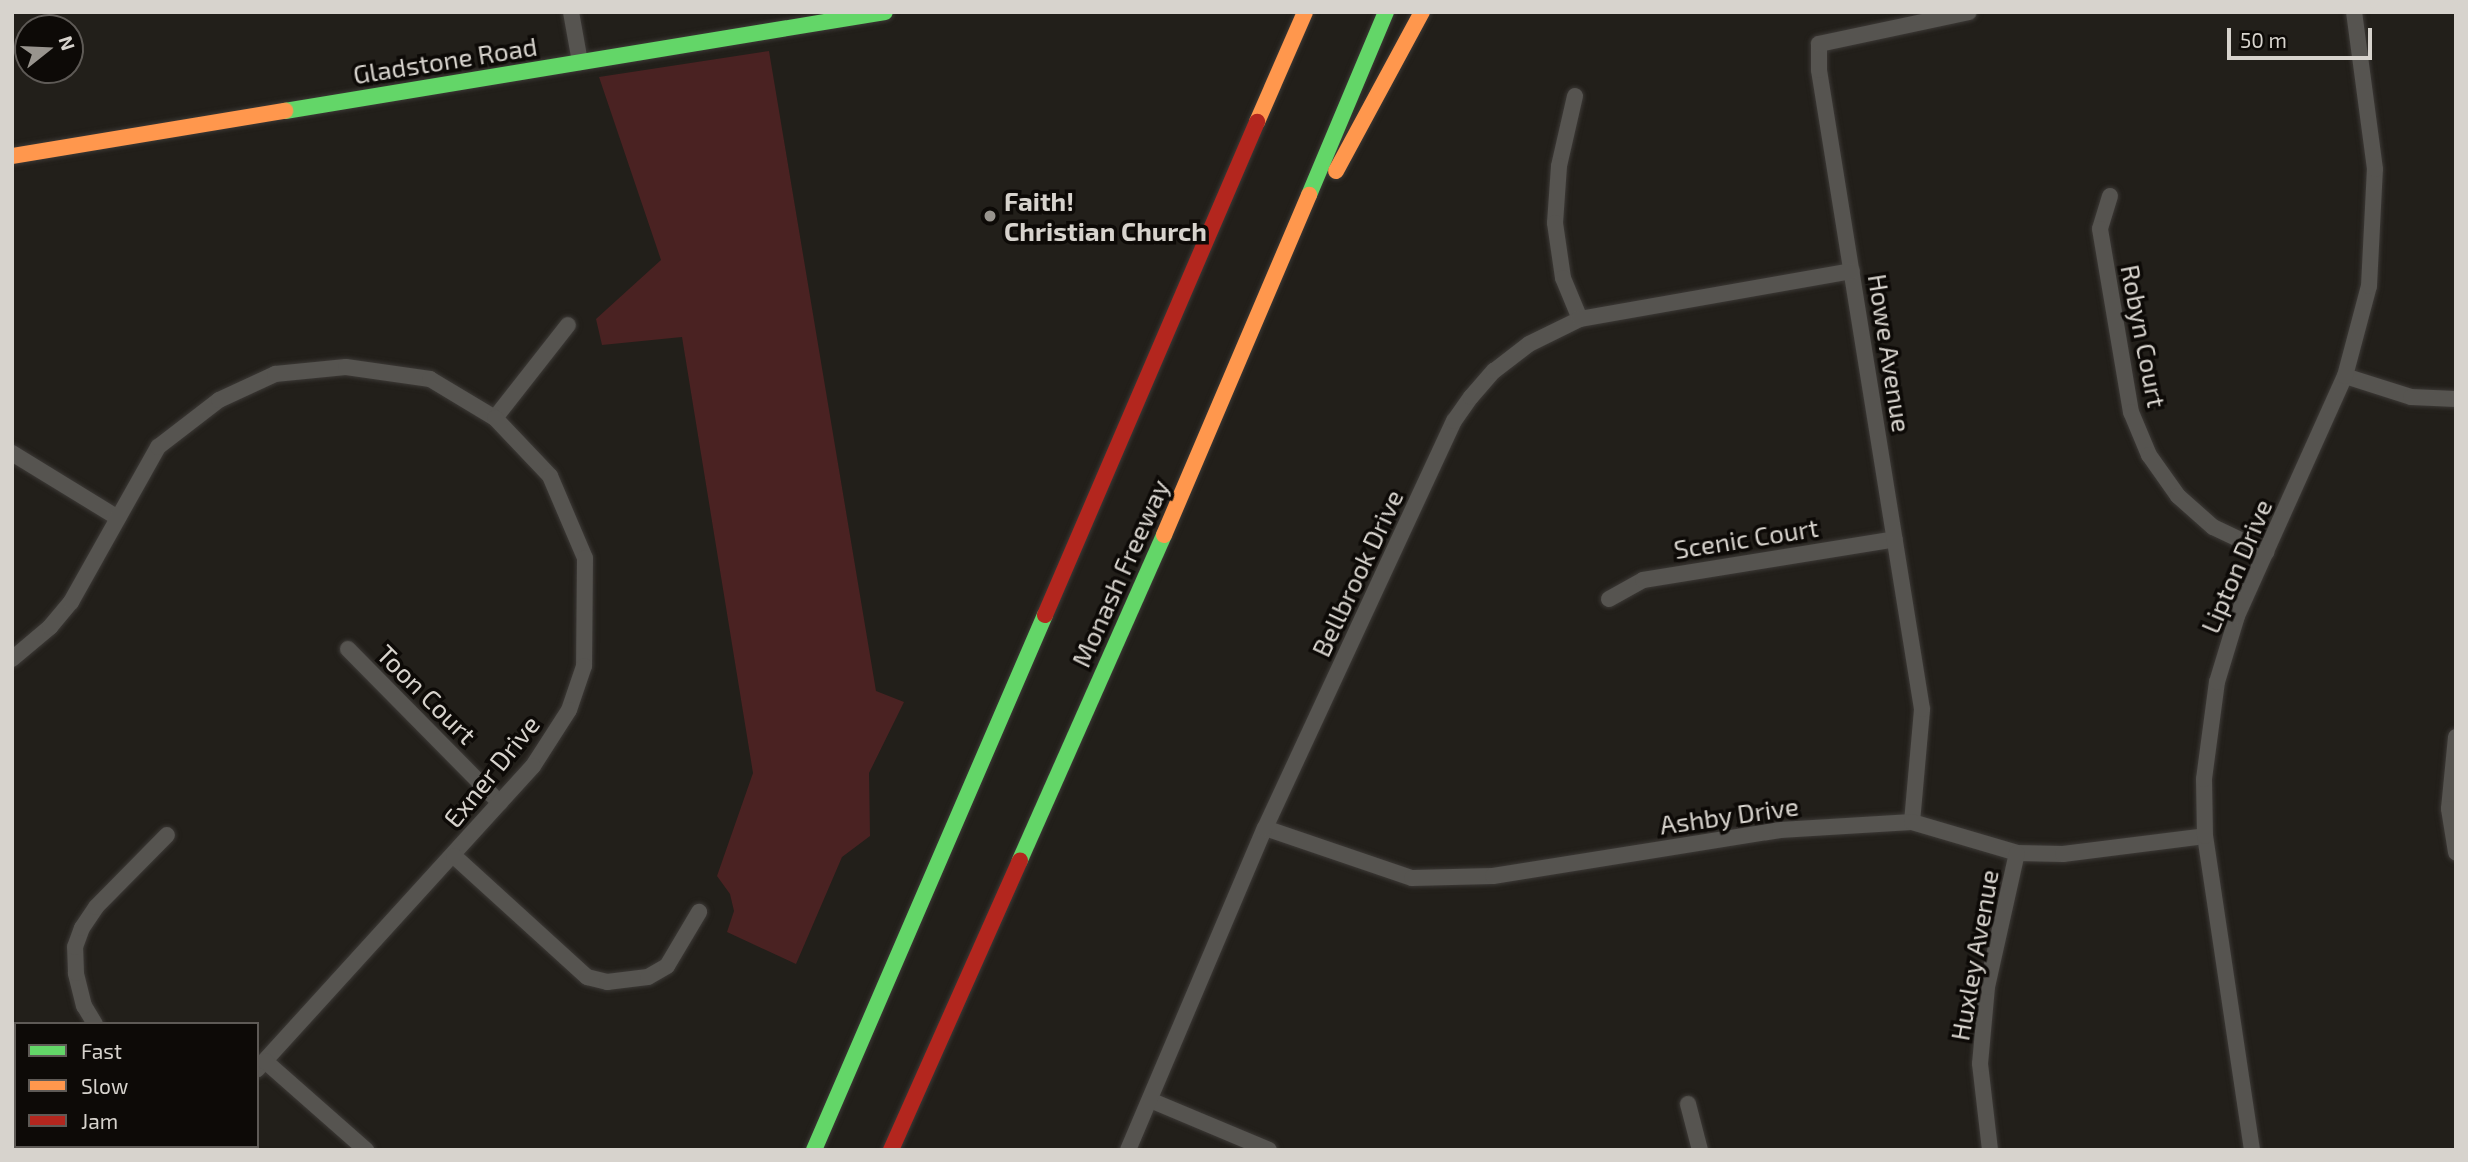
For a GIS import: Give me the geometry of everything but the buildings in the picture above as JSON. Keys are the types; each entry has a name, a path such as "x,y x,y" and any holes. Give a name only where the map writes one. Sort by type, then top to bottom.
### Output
{"main road":[{"name":"Gladstone Road","path":"12,156 885,12"},
{"name":"Monash Freeway","path":"891,1150 1268,292 1386,12"},
{"path":"1268,292 1422,12"},
{"name":"Monash Freeway","path":"814,1150 1305,14"}],"street":[{"path":"571,12 580,62"},
{"name":"Howe Avenue","path":"1912,822 1922,709 1819,70 1819,44 1969,12"},
{"name":"Lipton Drive","path":"2252,1150 2205,836 2204,779 2217,682 2237,615 2345,376 2369,286 2376,223 2370,108 2354,12"},
{"path":"1575,96 1559,166 1556,223 1563,278 1580,319"},
{"name":"Robyn Court","path":"2110,196 2100,229 2131,412 2149,455 2178,496 2213,527 2266,552"},
{"name":"Bellbrook Drive","path":"1128,1150 1265,828 1454,421 1494,371 1529,344 1580,319 1852,271"},
{"path":"495,418 568,325"},
{"name":"Exner Drive","path":"12,659 50,628 71,602 158,447 219,400 275,374 346,367 430,379 495,418 550,476 585,558 584,666 569,710 533,766 454,856 261,1065"},
{"path":"2345,376 2410,397 2456,399"},
{"path":"12,453 118,518"},
{"name":"Scenic Court","path":"1609,599 1643,580 1895,539"},
{"name":"Toon Court","path":"348,649 500,803"},
{"path":"2456,737 2449,809 2456,852"},
{"name":"Ashby Drive","path":"1265,828 1412,878 1493,876 1780,830 1912,822 2017,853 2063,854 2205,836"},
{"path":"94,1022 84,1006 76,973 75,947 82,928 96,907 167,835"},
{"name":"Huxley Avenue","path":"1990,1150 1980,1064 1987,987 2017,853"},
{"path":"454,856 587,977 607,982 648,977 667,966 699,912"},
{"path":"261,1065 366,1150"},
{"path":"1150,1100 1269,1150"},
{"path":"1688,1104 1700,1150"}],"shaded area":[{"path":"769,51 876,691 904,702 869,773 870,836 842,857 796,964 727,932 734,911 730,894 717,876 753,773 682,337 602,345 596,319 661,260 599,77"}],"traffic: fast":[{"path":"285,111 885,12"},
{"path":"1309,195 1386,12"},
{"path":"1020,860 1164,535"},
{"path":"814,1150 1045,615"}],"traffic: slow":[{"path":"1257,122 1305,12"},
{"path":"1336,171 1422,12"},
{"path":"12,156 285,111"},
{"path":"1164,535 1309,195"}],"traffic: jam":[{"path":"1045,615 1257,122"},
{"path":"891,1150 1020,860"}],"place":[{"name":"Faith! Christian Church","path":"990,216"}]}
